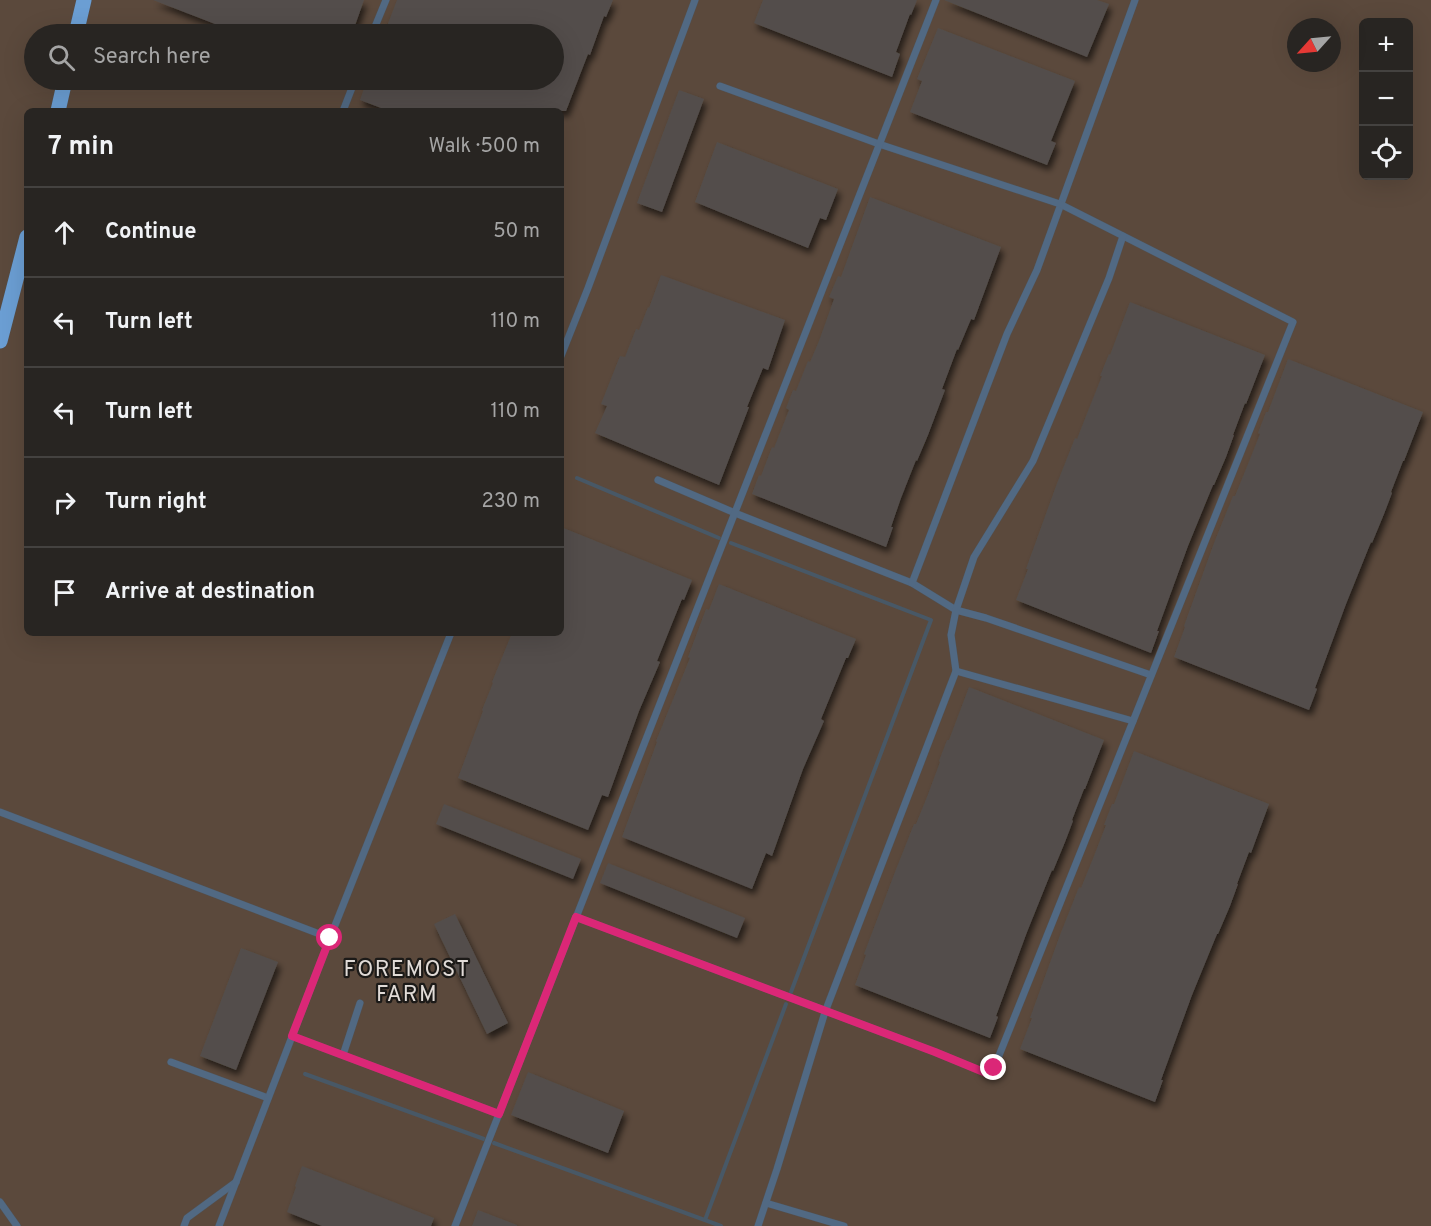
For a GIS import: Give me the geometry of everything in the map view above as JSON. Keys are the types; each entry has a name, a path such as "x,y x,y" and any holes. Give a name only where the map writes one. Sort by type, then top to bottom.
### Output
{"main road":[{"path":"78,24 84,0"},
{"path":"59,108 63,90"},
{"path":"0,341 24,249"}],"lane":[{"path":"376,24 386,0"},
{"path":"564,348 695,0"},
{"path":"455,1226 936,0"},
{"path":"912,583 1007,334 1037,270 1135,0"},
{"path":"576,917 986,1073 994,1068 1293,322 1060,204 879,144 720,86"},
{"path":"344,108 351,90"},
{"path":"758,1226 825,1012 956,671 951,635 956,610 974,557 1033,461 1109,278 1123,236"},
{"path":"658,480 912,583 956,610 986,618 1151,675"},
{"path":"219,1226 450,636"},
{"path":"956,671 1133,721"},
{"path":"0,812 330,938"},
{"path":"343,1055 360,1003"},
{"path":"292,1036 499,1114"},
{"path":"171,1062 268,1098"},
{"path":"184,1226 187,1218 236,1182"},
{"path":"0,1202 16,1226"},
{"path":"766,1203 844,1226"}],"shaded area":[{"path":"0,0 1431,0 1431,1226 0,1226"}],"building":[{"path":"153,0 364,0 356,24 215,24"},
{"path":"397,0 613,0 606,17 604,16 566,111 564,108 381,108 360,100 364,90 564,90 564,24 388,24"},
{"path":"763,0 917,0 896,52 900,54 892,77 754,23"},
{"path":"944,0 1097,0 1109,4 1087,57"},
{"path":"938,28 1075,81 1051,141 1056,143 1047,165 910,112 922,81 917,79"},
{"path":"679,90 704,99 662,212 637,203"},
{"path":"717,142 838,189 826,220 820,218 808,248 695,202"},
{"path":"870,197 1001,247 974,320 971,319 957,349 942,389 945,390 901,498 886,547 752,494 789,410 786,408 793,390 796,391 819,341 834,299 829,297 838,276 841,277"},
{"path":"661,275 785,320 768,370 763,368 747,407 749,407 719,485 595,433 607,406 601,404 620,356 625,357 636,329 639,330"},
{"path":"1130,302 1265,355 1226,457 1188,546 1151,653 1016,600 1056,486 1075,438 1077,439"},
{"path":"1288,359 1423,412 1346,604 1309,710 1174,657 1214,543 1246,469"},
{"path":"564,528 692,580 657,661 660,662 639,711 608,797 602,795 588,830 458,778 511,636 564,636"},
{"path":"719,584 856,639 821,719 824,721 803,769 772,856 766,853 752,889 622,837 656,741 690,658 688,657 706,609 709,610"},
{"path":"969,687 1104,740 1027,932 990,1038 855,985 866,955 864,954 895,872 927,797"},
{"path":"1134,751 1269,804 1230,906 1192,995 1155,1102 1020,1049 1060,935 1092,861"},
{"path":"444,804 581,859 573,879 436,824"},
{"path":"608,863 745,918 737,938 600,883"},
{"path":"455,914 508,1023 487,1034 434,924"},
{"path":"241,948 278,962 236,1070 200,1056"},
{"path":"528,1072 624,1111 608,1153 511,1115"},
{"path":"302,1166 434,1218 431,1226 322,1226 287,1212"},
{"path":"478,1210 517,1225 517,1226 472,1226"}],"waterway":[{"path":"577,478 719,538"},
{"path":"731,543 931,620 791,992"},
{"path":"705,1220 786,1004"},
{"path":"305,1074 484,1139"},
{"path":"494,1143 721,1226"}],"district":[{"name":"FOREMOST FARM","path":"407,982"}],"route":[{"path":"330,938 292,1036 499,1114 576,917 986,1073 994,1068"}]}
